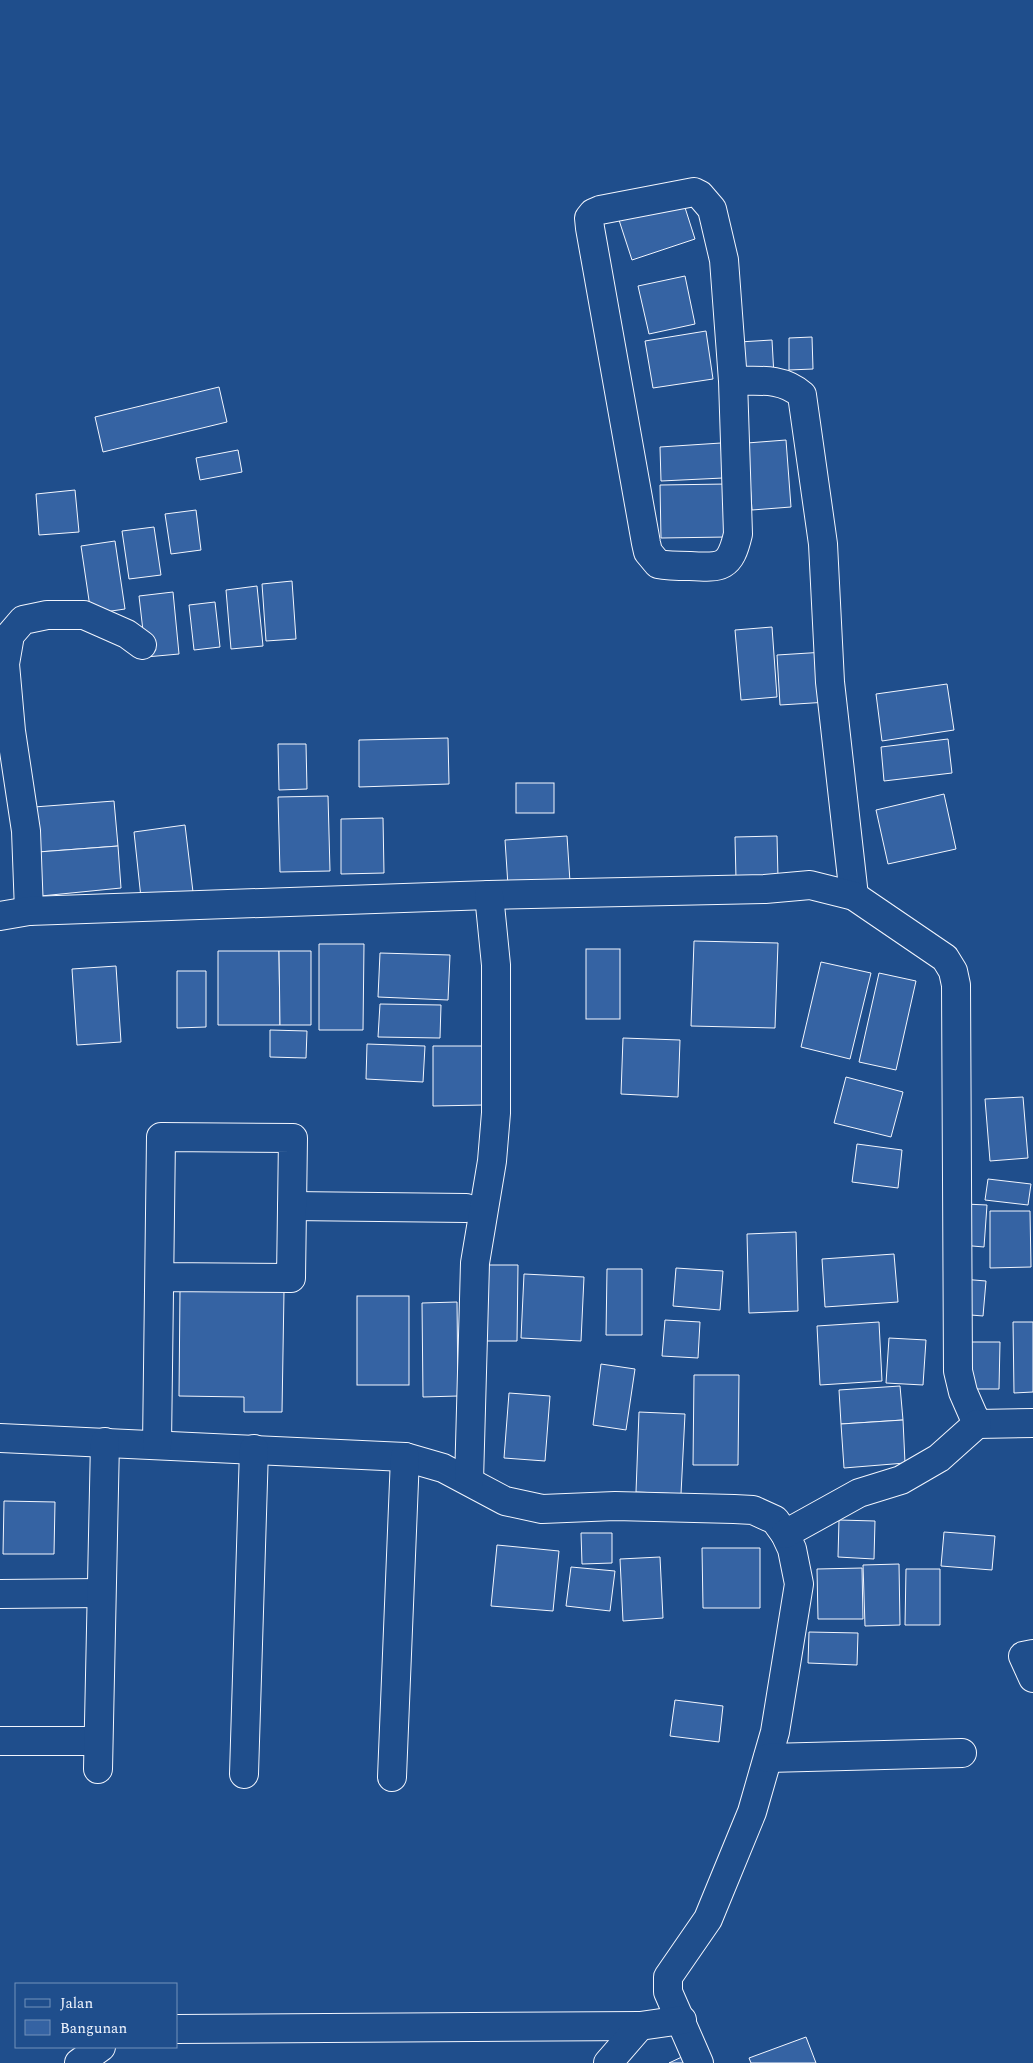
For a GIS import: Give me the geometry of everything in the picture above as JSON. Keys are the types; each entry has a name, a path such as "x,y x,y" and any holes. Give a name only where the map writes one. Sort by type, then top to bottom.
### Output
{"street":[{"path":"694,192 706,201 712,209 724,260 733,381 738,534 735,546 731,555 724,563 715,567 658,564 648,552 646,543 590,228 589,218 593,213 600,210 694,192"},
{"path":"733,381 781,382 802,395 804,402 823,544 830,682 854,896"},
{"path":"29,911 26,831 11,731 5,664 10,635 23,620 47,615 84,615 127,634 142,645"},
{"path":"0,916 29,911 488,895 765,889 810,886 854,896 945,958 953,971 956,985 958,1371 963,1392 978,1424"},
{"path":"469,1481 475,1263 492,1162 496,1113 496,966 488,895"},
{"path":"157,1445 161,1137 293,1138 291,1278 160,1277"},
{"path":"292,1206 466,1208"},
{"path":"785,1534 858,1493 901,1480 924,1467 939,1458 978,1424 1033,1422"},
{"path":"0,1438 405,1457 443,1468 505,1501 542,1508 615,1506 754,1510 775,1520 792,1548 799,1584 776,1732 752,1812 708,1919 668,1977 668,1992 682,2020 699,2063"},
{"path":"98,1769 105,1442"},
{"path":"244,1774 254,1449"},
{"path":"392,1777 405,1457"},
{"path":"0,1594 101,1594"},
{"path":"1033,1654 1023,1656 1033,1678"},
{"path":"0,1741 98,1742"},
{"path":"768,1758 962,1753"},
{"path":"178,2029 640,2026 682,2020"},
{"path":"608,2063 640,2026"},
{"path":"79,2063 100,2048"}],"building":[{"path":"681,195 695,239 632,260 618,217"},
{"path":"685,276 695,324 649,334 638,286"},
{"path":"706,331 713,379 653,388 645,341"},
{"path":"812,337 813,369 789,370 789,338"},
{"path":"772,340 774,376 742,379 739,342"},
{"path":"219,387 227,422 103,452 95,417"},
{"path":"786,440 791,507 752,510 747,443"},
{"path":"721,443 723,478 661,481 660,447"},
{"path":"238,450 242,472 200,480 196,458"},
{"path":"727,484 727,537 661,538 660,485"},
{"path":"75,490 79,532 39,535 36,494"},
{"path":"196,510 201,550 171,554 165,514"},
{"path":"154,527 161,575 129,579 122,531"},
{"path":"115,541 125,609 91,614 81,546"},
{"path":"292,581 296,639 266,641 262,584"},
{"path":"257,586 263,646 231,649 226,590"},
{"path":"173,592 179,654 146,657 139,596"},
{"path":"215,602 220,647 194,650 189,605"},
{"path":"772,627 777,697 741,700 735,630"},
{"path":"825,652 828,702 780,705 777,655"},
{"path":"947,684 954,730 882,741 876,694"},
{"path":"448,738 449,784 359,787 359,740"},
{"path":"948,739 952,773 884,781 881,747"},
{"path":"278,744 306,744 307,789 279,790"},
{"path":"516,783 554,783 554,813 516,813"},
{"path":"944,794 956,849 888,864 876,810"},
{"path":"328,796 330,871 280,872 278,797"},
{"path":"114,801 118,846 38,852 34,807"},
{"path":"383,818 384,873 341,874 341,819"},
{"path":"185,825 193,892 141,898 134,832"},
{"path":"567,836 570,882 508,886 505,840"},
{"path":"777,836 778,878 736,879 735,837"},
{"path":"118,846 121,888 41,896 38,852"},
{"path":"694,941 778,943 775,1028 691,1026"},
{"path":"319,944 364,944 363,1030 319,1030"},
{"path":"586,949 620,949 620,1019 586,1019"},
{"path":"218,951 279,951 280,1025 218,1025"},
{"path":"279,951 311,951 311,1025 280,1025"},
{"path":"380,953 450,955 448,1000 378,997"},
{"path":"821,962 871,973 850,1059 801,1047"},
{"path":"116,966 121,1042 77,1045 72,969"},
{"path":"177,971 206,971 206,1027 177,1028"},
{"path":"879,973 916,981 896,1070 859,1062"},
{"path":"380,1004 441,1005 440,1038 378,1037"},
{"path":"270,1030 307,1031 306,1058 270,1057"},
{"path":"623,1038 680,1040 678,1097 621,1094"},
{"path":"367,1044 425,1046 423,1082 366,1079"},
{"path":"433,1046 484,1046 484,1105 433,1106"},
{"path":"846,1077 903,1092 891,1137 834,1123"},
{"path":"1023,1097 1028,1158 990,1161 985,1099"},
{"path":"857,1144 902,1150 898,1188 852,1182"},
{"path":"988,1179 1031,1184 1028,1205 985,1200"},
{"path":"965,1204 987,1205 984,1247 961,1245"},
{"path":"990,1211 1030,1211 1031,1267 990,1268"},
{"path":"796,1232 798,1311 749,1313 747,1234"},
{"path":"894,1254 898,1302 825,1307 822,1259"},
{"path":"480,1265 518,1265 517,1341 479,1341"},
{"path":"676,1268 723,1271 720,1310 673,1306"},
{"path":"607,1269 642,1269 642,1335 606,1335"},
{"path":"524,1274 584,1277 581,1341 521,1338"},
{"path":"962,1279 986,1281 983,1316 959,1314"},
{"path":"180,1290 284,1291 282,1412 244,1412 244,1397 179,1396"},
{"path":"357,1296 409,1296 409,1385 357,1385"},
{"path":"457,1302 458,1396 423,1397 422,1303"},
{"path":"665,1320 700,1322 698,1358 662,1356"},
{"path":"879,1322 882,1381 820,1385 817,1326"},
{"path":"1013,1322 1033,1322 1033,1392 1014,1393"},
{"path":"889,1338 926,1340 923,1385 886,1383"},
{"path":"970,1342 1000,1342 999,1389 968,1389"},
{"path":"601,1364 635,1369 626,1430 593,1425"},
{"path":"694,1375 739,1375 738,1465 693,1465"},
{"path":"900,1386 903,1420 841,1424 839,1390"},
{"path":"509,1393 550,1396 545,1461 504,1458"},
{"path":"639,1412 685,1414 681,1494 636,1492"},
{"path":"903,1420 905,1463 844,1468 841,1424"},
{"path":"4,1501 55,1502 54,1554 3,1554"},
{"path":"839,1520 875,1521 874,1559 838,1557"},
{"path":"944,1532 995,1536 992,1570 941,1566"},
{"path":"581,1533 612,1533 612,1563 582,1564"},
{"path":"497,1545 559,1551 553,1611 491,1606"},
{"path":"702,1548 760,1548 760,1608 703,1608"},
{"path":"660,1557 663,1618 623,1621 620,1559"},
{"path":"899,1564 900,1625 865,1626 863,1565"},
{"path":"571,1567 615,1571 610,1611 566,1606"},
{"path":"862,1568 863,1619 818,1619 817,1569"},
{"path":"906,1569 940,1569 940,1625 905,1625"},
{"path":"809,1632 858,1633 857,1665 808,1663"},
{"path":"675,1700 723,1706 719,1742 670,1736"},
{"path":"806,2037 816,2063 751,2063 749,2058"},
{"path":"686,2055 690,2063 669,2063"}]}
